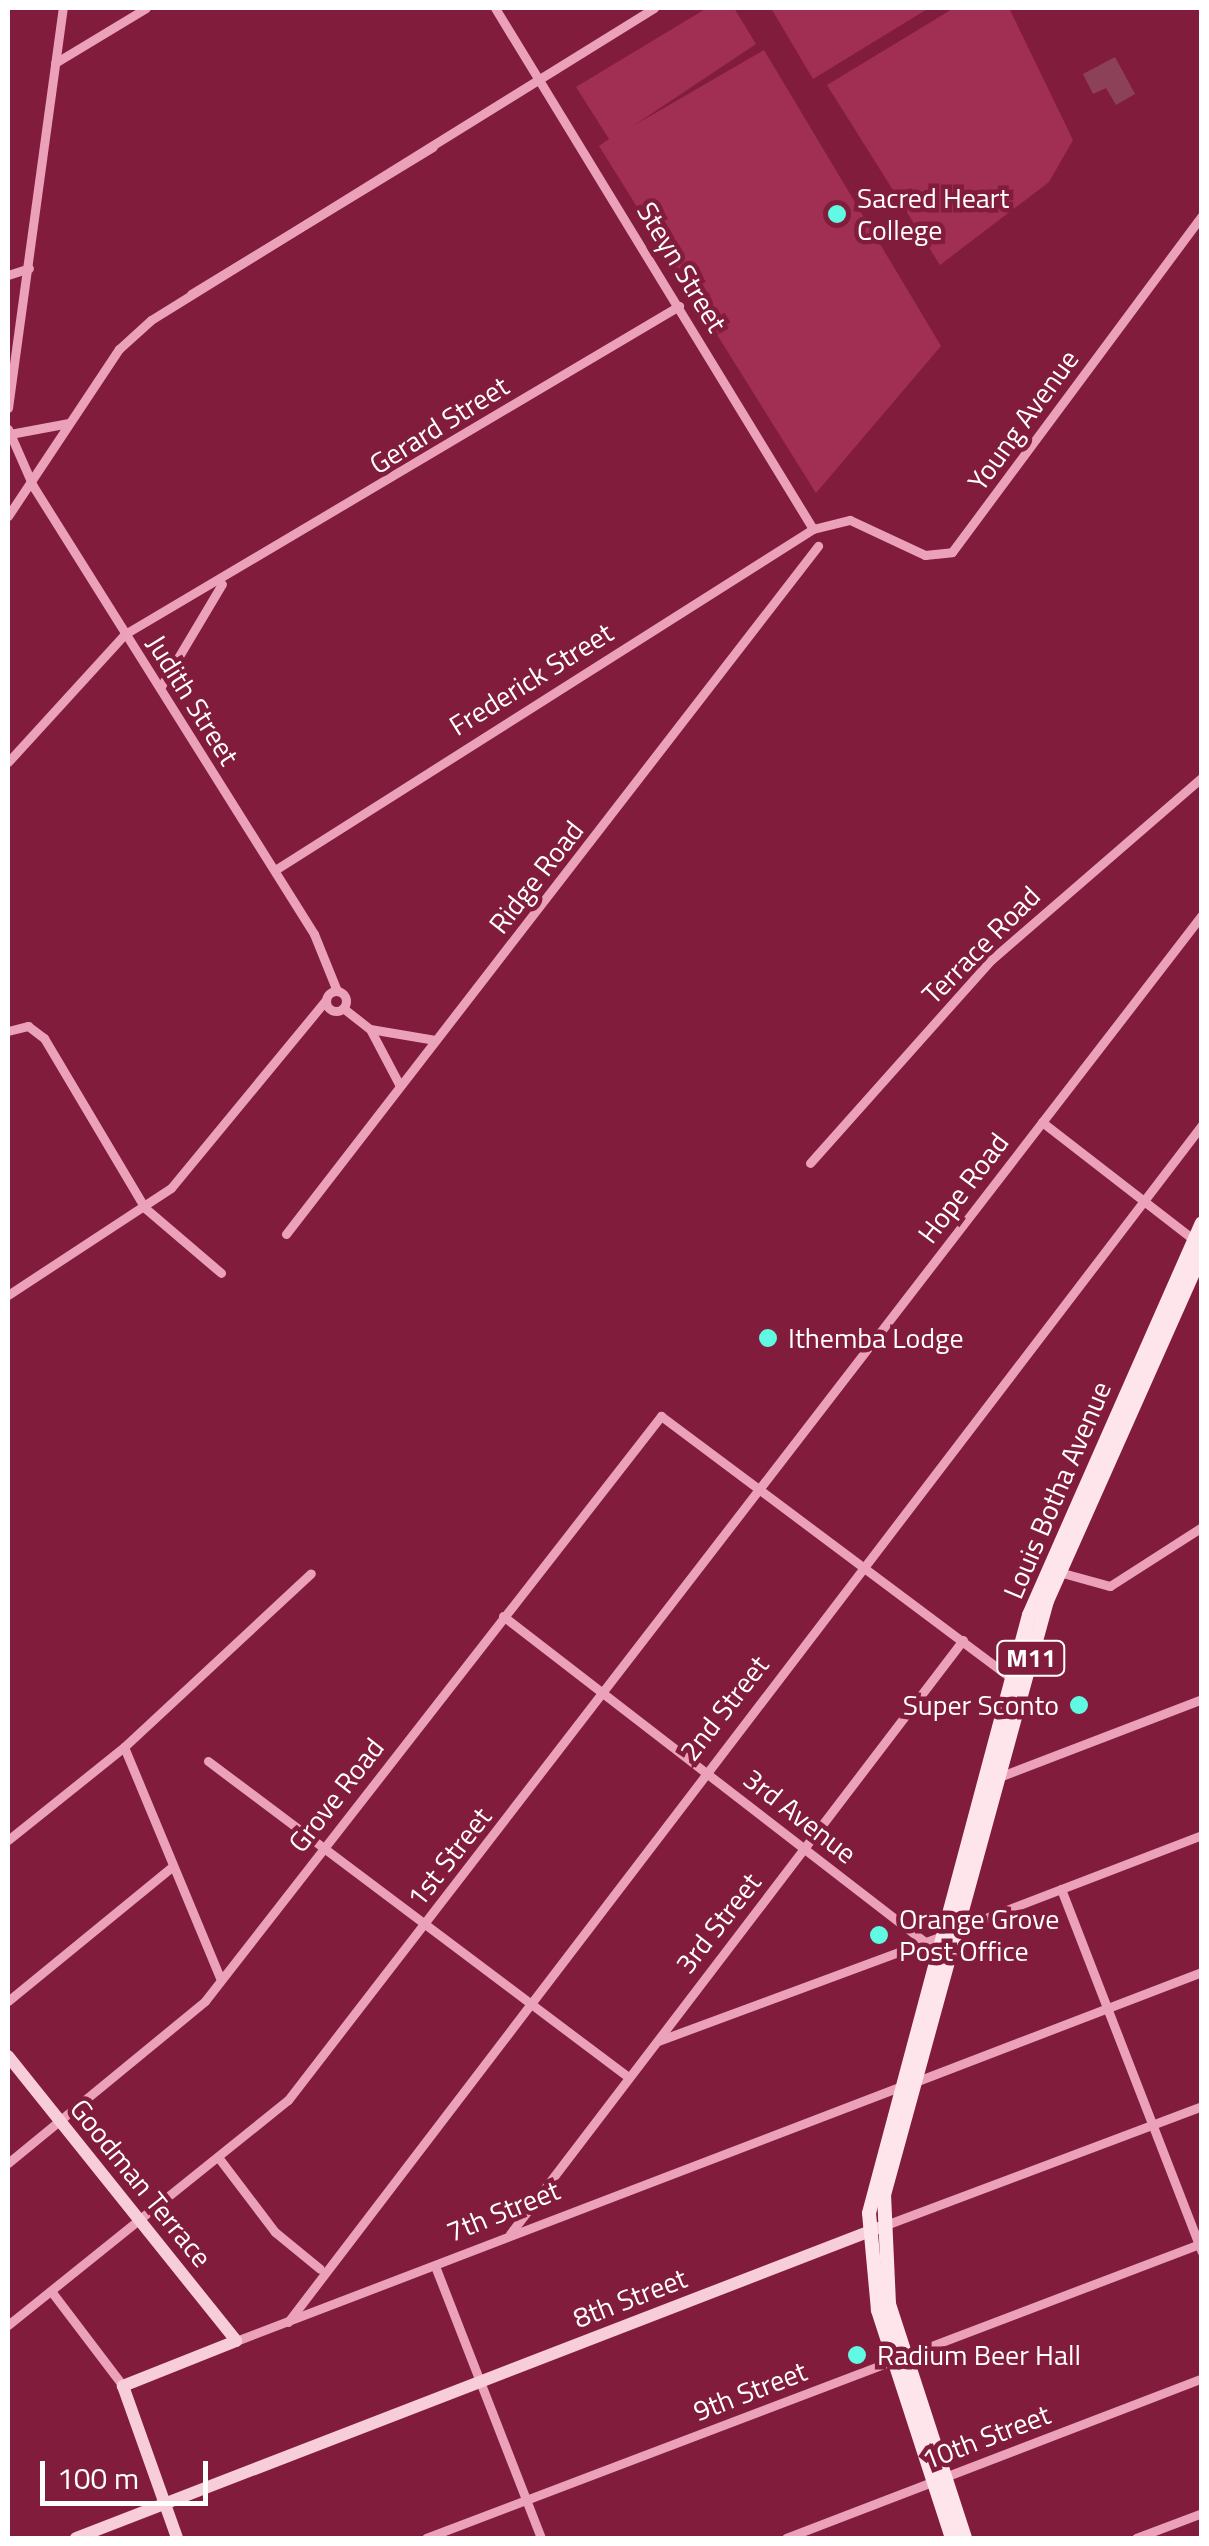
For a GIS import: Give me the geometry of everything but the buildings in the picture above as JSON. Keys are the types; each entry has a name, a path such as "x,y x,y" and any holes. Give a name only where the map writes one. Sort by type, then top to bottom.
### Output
{"main road":[{"name":"Louis Botha Avenue","path":"949,1933 1060,1572 1198,1246 1202,1223"},
{"name":"Louis Botha Avenue","path":"952,2538 938,2479 898,2358 874,2230 1011,1678 1036,1598 1198,1246"},
{"name":"Goodman Terrace","path":"8,2056 236,2341"},
{"name":"8th Street","path":"76,2538 874,2230"},
{"name":"7th Street","path":"123,2386 236,2341"},
{"path":"123,2386 177,2538"},
{"name":"Louis Botha Avenue","path":"938,2479 965,2538"}],"street":[{"path":"8,408 64,8"},
{"path":"56,63 146,8"},
{"name":"Steyn Street","path":"495,8 813,529"},
{"path":"8,516 32,486 119,350 190,294 654,8"},
{"name":"Young Avenue","path":"813,529 838,520 925,555 952,552 1202,215"},
{"path":"8,275 29,268"},
{"name":"Gerard Street","path":"8,762 124,634 222,584 679,306"},
{"name":"Judith Street","path":"69,423 9,431 32,486 274,870 343,1008"},
{"name":"Frederick Street","path":"274,870 813,529"},
{"name":"Ridge Road","path":"286,1234 818,546"},
{"name":"Gerard Street","path":"160,688 222,584"},
{"name":"Terrace Road","path":"810,1163 991,960 1202,776"},
{"name":"Hope Road","path":"761,1488 1202,915"},
{"path":"8,1295 144,1208 178,1181 337,990"},
{"path":"326,1000 370,1029 400,1086"},
{"path":"8,1030 28,1026 44,1038 144,1208 221,1273"},
{"path":"370,1029 435,1040"},
{"path":"1042,1122 1144,1199 1198,1246"},
{"name":"2nd Street","path":"288,2322 320,2270 1202,1125"},
{"name":"Grove Road","path":"8,2163 222,1980 661,1416 761,1488"},
{"path":"761,1488 1011,1678"},
{"name":"1st Street","path":"8,2325 288,2100 761,1488"},
{"path":"1060,1572 1105,1588 1202,1528"},
{"path":"8,1840 124,1747 312,1572"},
{"name":"3rd Avenue","path":"503,1616 926,1942"},
{"name":"3rd Street","path":"510,2234 963,1640"},
{"path":"996,1778 1202,1699"},
{"path":"124,1747 222,1980"},
{"path":"208,1760 326,1844 627,2076"},
{"path":"655,2042 1202,1835"},
{"path":"8,2001 172,1868"},
{"path":"1062,1889 1200,2246"},
{"name":"7th Street","path":"236,2341 1202,1972"},
{"name":"8th Street","path":"874,2230 1202,2106"},
{"path":"218,2157 275,2232 320,2270"},
{"name":"9th Street","path":"426,2538 1200,2246"},
{"path":"435,2266 541,2538"},
{"path":"51,2290 123,2386"},
{"name":"10th Street","path":"786,2538 1202,2378"},
{"path":"1136,2538 1202,2514"}],"shaded area":[{"path":"707,8 734,8 756,44 633,126 764,50 941,346 816,493 599,146 609,139 576,87"},
{"path":"771,8 929,8 813,79"},
{"path":"954,8 1009,8 1073,140 1049,182 940,265 827,85"},
{"path":"1115,57 1135,94 1116,105 1106,88 1093,94 1083,74"}],"place":[{"name":"Sacred Heart College","path":"837,214"},
{"name":"Ithemba Lodge","path":"768,1338"},
{"name":"Super Sconto","path":"1079,1705"},
{"name":"Orange Grove Post Office","path":"879,1935"},
{"name":"Radium Beer Hall","path":"857,2355"}]}
